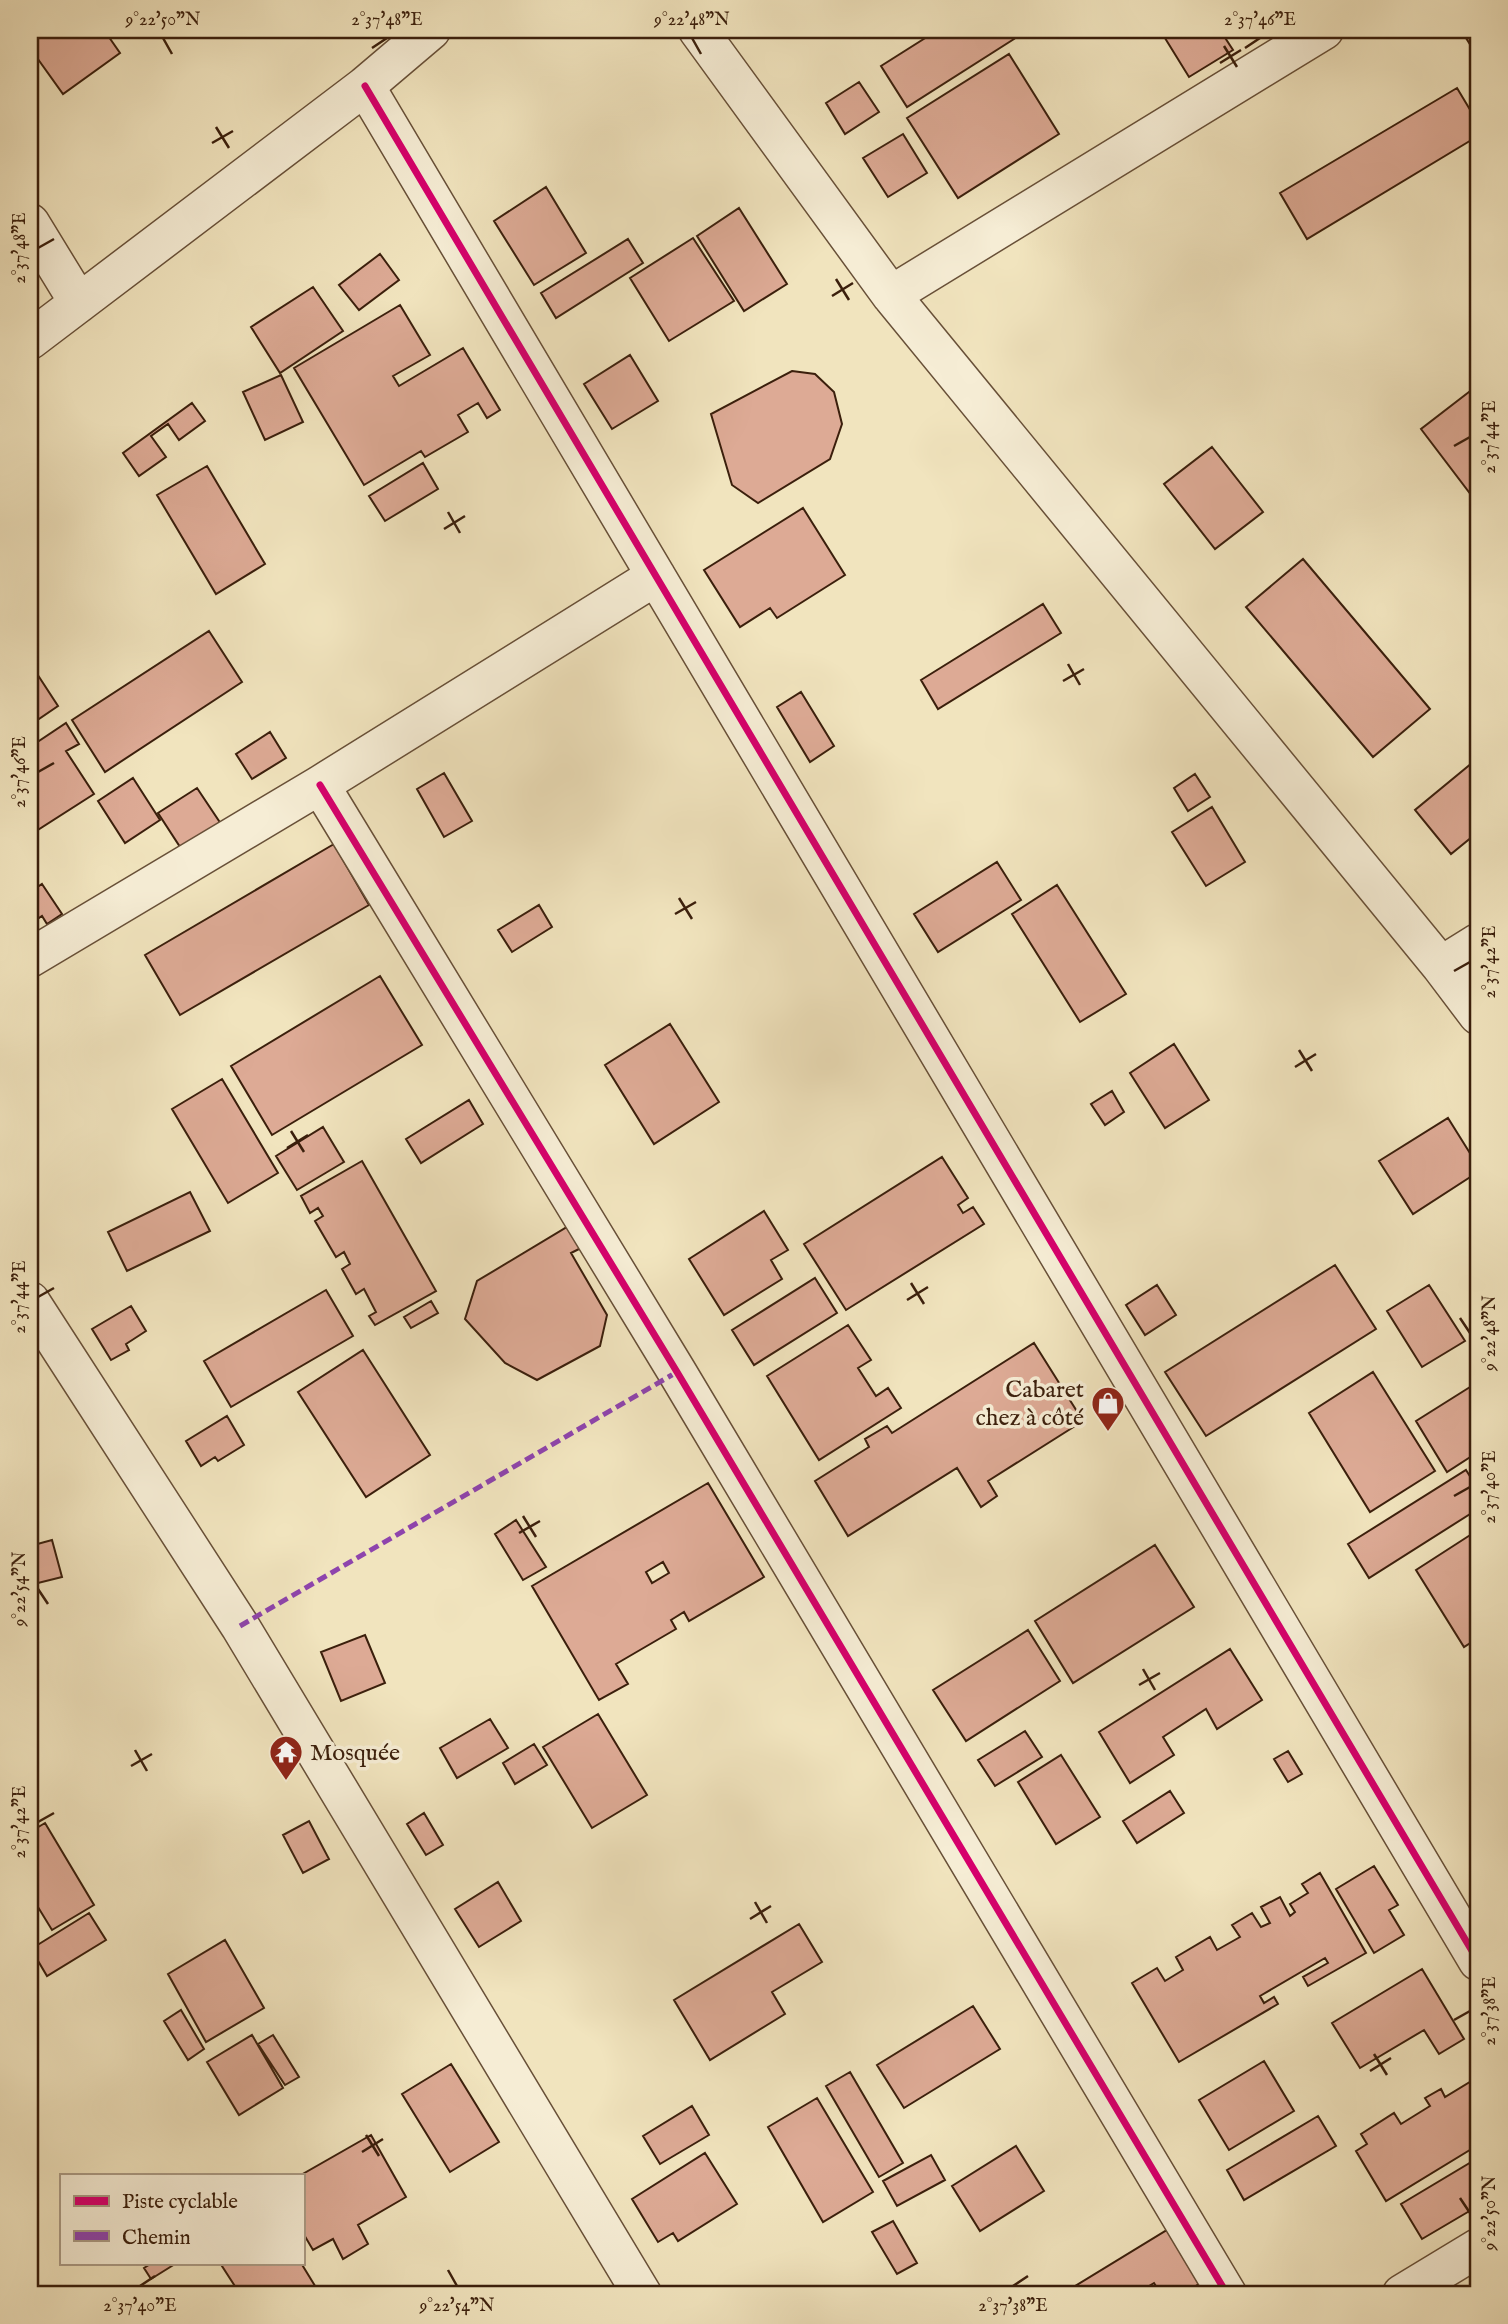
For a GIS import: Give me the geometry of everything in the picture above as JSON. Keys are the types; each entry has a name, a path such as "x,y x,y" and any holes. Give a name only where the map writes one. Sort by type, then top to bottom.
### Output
{"street":[{"path":"30,340 365,86 431,30"},
{"path":"698,30 891,295 1478,1014"},
{"path":"891,295 1324,30"},
{"path":"365,86 1478,1961"},
{"path":"30,223 79,303"},
{"path":"30,958 320,785 656,576"},
{"path":"320,785 670,1360 1227,2294"},
{"path":"1441,966 1478,943"},
{"path":"30,1301 240,1626 642,2294"},
{"path":"1402,2294 1478,2248"}],"building":[{"path":"30,30 104,30 120,53 63,94 30,48"},
{"path":"938,30 1008,30 1014,39 907,107 881,66"},
{"path":"1160,30 1220,30 1233,50 1189,77"},
{"path":"1478,30 1478,57 1466,38"},
{"path":"1009,54 1059,134 958,198 907,118"},
{"path":"859,82 879,112 845,134 826,103"},
{"path":"1457,88 1478,123 1478,136 1307,239 1280,193"},
{"path":"903,134 927,173 888,197 863,158"},
{"path":"546,187 586,253 534,285 494,221"},
{"path":"739,208 787,284 744,311 697,236"},
{"path":"693,238 734,301 669,341 630,278"},
{"path":"628,239 643,263 556,318 541,293"},
{"path":"380,254 399,280 359,310 339,285"},
{"path":"313,287 343,331 280,373 251,327"},
{"path":"400,305 430,355 393,376 399,386 463,348 500,410 487,418 478,403 458,415 468,432 425,457 421,451 364,485 294,368"},
{"path":"630,355 658,401 612,429 584,384"},
{"path":"792,371 815,374 834,392 842,424 830,459 758,503 732,485 711,414"},
{"path":"281,375 303,422 265,440 243,392"},
{"path":"1478,385 1478,504 1421,429"},
{"path":"192,403 205,421 179,440 168,424 151,436 166,457 139,476 123,453"},
{"path":"1212,447 1263,512 1215,549 1164,484"},
{"path":"423,463 438,489 385,521 369,496"},
{"path":"207,466 265,564 216,594 157,495"},
{"path":"803,508 845,575 777,618 770,608 740,627 704,570"},
{"path":"1303,559 1430,709 1373,757 1246,607"},
{"path":"1043,604 1061,633 938,709 921,680"},
{"path":"209,631 242,682 105,772 72,720"},
{"path":"30,663 58,706 30,725"},
{"path":"801,692 834,746 810,762 777,707"},
{"path":"66,723 79,744 66,751 94,794 33,833 30,827 30,747"},
{"path":"270,732 286,758 252,779 236,754"},
{"path":"1478,758 1478,832 1451,854 1415,810"},
{"path":"444,773 472,821 444,837 417,789"},
{"path":"1195,774 1210,797 1188,811 1174,788"},
{"path":"133,778 160,820 125,843 98,801"},
{"path":"197,788 223,827 184,853 158,813"},
{"path":"1212,807 1245,862 1206,886 1172,832"},
{"path":"334,844 369,905 180,1015 145,955"},
{"path":"997,862 1021,900 938,952 914,914"},
{"path":"42,884 62,914 47,924 42,916 30,924 30,892"},
{"path":"1057,885 1126,994 1080,1022 1012,914"},
{"path":"539,905 552,927 512,952 498,930"},
{"path":"380,976 422,1045 272,1135 231,1066"},
{"path":"670,1024 719,1102 654,1144 605,1065"},
{"path":"1174,1044 1209,1100 1165,1128 1130,1073"},
{"path":"222,1079 278,1173 228,1203 172,1109"},
{"path":"1112,1091 1124,1112 1105,1125 1091,1104"},
{"path":"469,1100 483,1124 421,1163 406,1139"},
{"path":"1448,1118 1478,1166 1478,1172 1413,1214 1379,1161"},
{"path":"323,1127 344,1162 297,1190 276,1156"},
{"path":"942,1157 968,1198 958,1205 963,1213 973,1207 984,1224 846,1310 804,1244"},
{"path":"362,1161 436,1291 375,1325 369,1316 376,1312 364,1289 356,1294 342,1269 350,1264 344,1252 336,1257 315,1221 323,1216 318,1208 310,1213 301,1196"},
{"path":"190,1192 210,1231 127,1271 108,1232"},
{"path":"764,1211 788,1250 771,1260 782,1279 724,1315 689,1259"},
{"path":"572,1224 585,1246 571,1253 607,1315 600,1346 537,1380 505,1363 465,1319 477,1281"},
{"path":"1335,1265 1376,1329 1206,1436 1165,1372"},
{"path":"815,1278 837,1313 754,1365 732,1330"},
{"path":"1157,1285 1176,1315 1145,1335 1126,1305"},
{"path":"1429,1285 1465,1341 1422,1367 1387,1311"},
{"path":"326,1290 353,1336 231,1407 204,1361"},
{"path":"431,1301 438,1313 411,1328 404,1317"},
{"path":"131,1306 146,1331 126,1344 129,1350 111,1360 92,1329"},
{"path":"848,1325 871,1360 858,1368 876,1396 888,1388 901,1408 819,1460 767,1376"},
{"path":"1034,1343 1083,1421 988,1481 997,1496 981,1507 957,1468 848,1536 815,1481 869,1447 865,1439 887,1426 892,1433"},
{"path":"363,1350 430,1455 366,1497 298,1392"},
{"path":"1373,1372 1435,1471 1370,1512 1309,1413"},
{"path":"1478,1382 1478,1452 1447,1472 1416,1421"},
{"path":"227,1416 244,1445 218,1461 215,1457 201,1466 186,1441"},
{"path":"1466,1470 1478,1489 1478,1509 1369,1578 1348,1544"},
{"path":"708,1483 764,1577 689,1621 684,1612 671,1620 676,1629 616,1664 628,1684 599,1700 532,1586","holes":["663,1562 669,1573 652,1583 646,1572"]},
{"path":"516,1520 546,1567 523,1580 495,1534"},
{"path":"1478,1530 1478,1638 1464,1647 1416,1570"},
{"path":"52,1540 62,1577 30,1585 30,1546"},
{"path":"1155,1545 1194,1607 1073,1683 1035,1621"},
{"path":"1028,1630 1060,1681 966,1741 933,1690"},
{"path":"365,1635 385,1683 341,1701 321,1652"},
{"path":"1230,1649 1262,1700 1217,1729 1206,1709 1163,1737 1174,1755 1130,1783 1099,1732"},
{"path":"598,1714 647,1795 592,1828 543,1747"},
{"path":"490,1719 508,1748 457,1778 440,1748"},
{"path":"1025,1731 1042,1757 995,1786 978,1760"},
{"path":"534,1744 547,1765 515,1784 503,1763"},
{"path":"1288,1751 1302,1774 1288,1782 1274,1759"},
{"path":"1061,1755 1100,1817 1056,1844 1018,1782"},
{"path":"1170,1791 1184,1813 1137,1843 1123,1821"},
{"path":"424,1813 443,1845 426,1855 407,1824"},
{"path":"309,1821 329,1859 303,1873 283,1835"},
{"path":"45,1823 94,1905 52,1930 30,1894 30,1832"},
{"path":"1374,1866 1398,1905 1389,1910 1404,1935 1374,1953 1336,1889"},
{"path":"1320,1873 1366,1953 1308,1986 1303,1977 1328,1963 1325,1958 1260,1996 1264,2003 1274,1997 1278,2004 1179,2062 1132,1983 1157,1968 1165,1981 1183,1970 1176,1957 1210,1937 1217,1950 1240,1937 1232,1925 1252,1913 1261,1927 1270,1923 1261,1907 1280,1897 1290,1916 1295,1912 1290,1904 1308,1893 1302,1884"},
{"path":"498,1882 521,1921 479,1947 455,1909"},
{"path":"89,1913 106,1940 47,1976 31,1949"},
{"path":"799,1924 822,1962 772,1992 785,2014 710,2060 674,2000"},
{"path":"225,1940 264,2008 206,2042 168,1974"},
{"path":"1422,1969 1464,2039 1439,2054 1424,2030 1360,2068 1332,2023"},
{"path":"973,2006 1000,2049 904,2108 877,2065"},
{"path":"181,2010 204,2049 188,2060 164,2021"},
{"path":"252,2035 283,2088 239,2115 207,2062"},
{"path":"273,2035 299,2077 285,2085 258,2044"},
{"path":"1264,2061 1294,2111 1229,2150 1199,2100"},
{"path":"451,2064 499,2142 450,2172 402,2094"},
{"path":"850,2072 903,2163 879,2177 826,2086"},
{"path":"1478,2077 1478,2145 1386,2201 1356,2151 1367,2144 1361,2134 1394,2113 1401,2124 1430,2106 1425,2098 1441,2089 1445,2097"},
{"path":"817,2098 873,2192 823,2222 768,2127"},
{"path":"692,2106 709,2135 660,2164 643,2136"},
{"path":"1318,2116 1336,2146 1244,2200 1227,2170"},
{"path":"371,2135 406,2197 358,2225 368,2244 343,2259 333,2239 313,2250 304,2235 303,2174"},
{"path":"1016,2146 1044,2191 980,2231 952,2186"},
{"path":"705,2153 737,2204 678,2241 673,2233 658,2242 632,2199"},
{"path":"931,2155 945,2180 897,2206 883,2181"},
{"path":"1478,2158 1478,2206 1422,2239 1401,2204"},
{"path":"893,2221 917,2263 897,2274 872,2232"},
{"path":"1167,2230 1199,2284 1182,2294 1161,2294 1154,2283 1136,2294 1062,2294"},
{"path":"150,2264 175,2264 151,2279 144,2268"},
{"path":"221,2264 302,2264 320,2294 240,2294"}],"marked path":[{"path":"240,1626 677,1372"}],"cycle path":[{"path":"365,86 1478,1961"},
{"path":"320,785 677,1372 1227,2294"}],"place":[{"name":"Cabaret chez à côté","path":"1108,1433"},
{"name":"Mosquée","path":"286,1782"}]}
